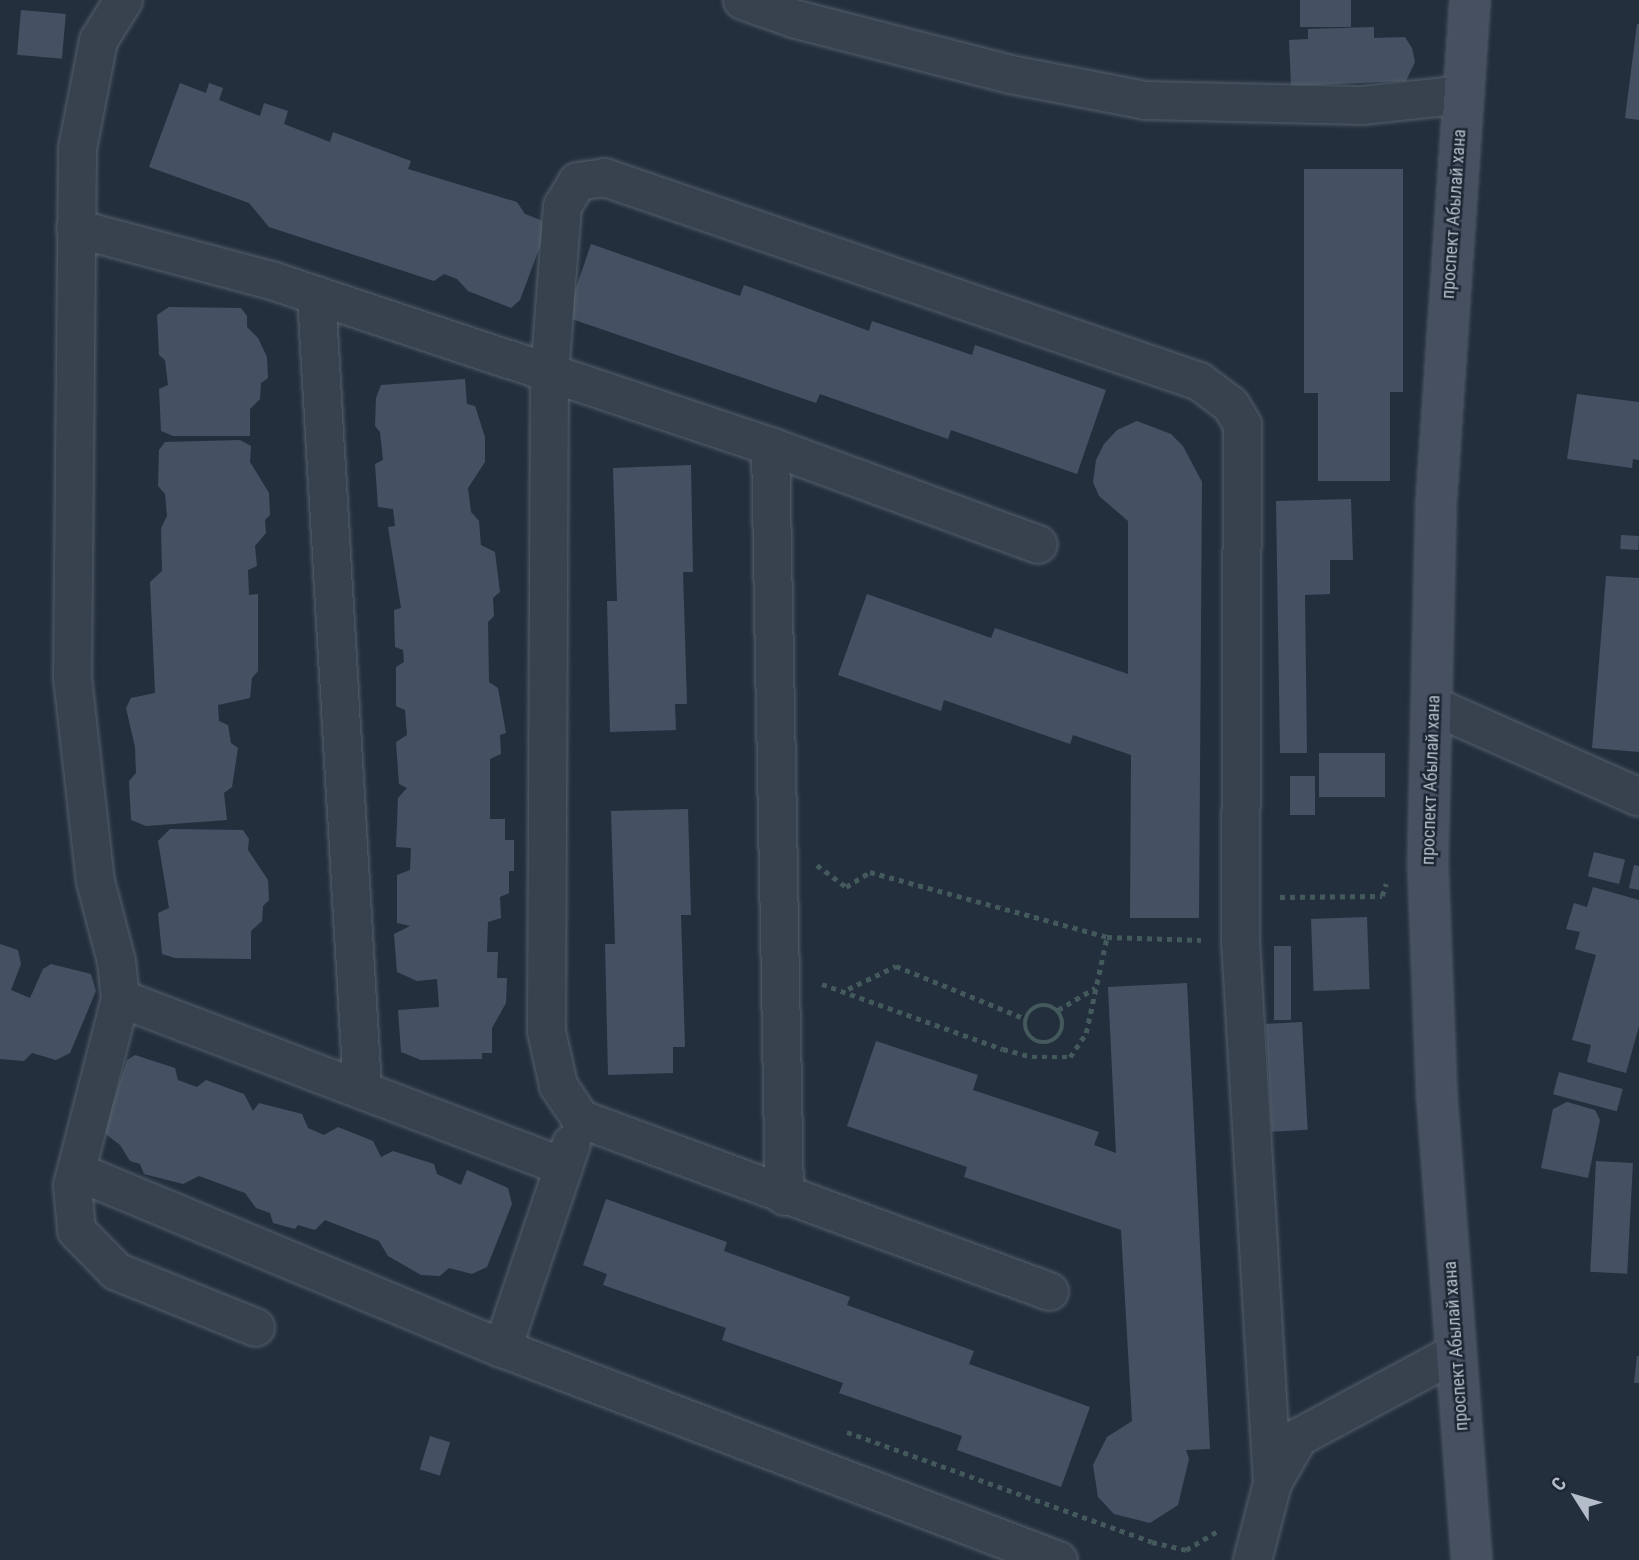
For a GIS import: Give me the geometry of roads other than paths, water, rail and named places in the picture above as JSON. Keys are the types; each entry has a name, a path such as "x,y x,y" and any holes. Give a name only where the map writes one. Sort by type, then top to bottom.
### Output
{"main road":[{"name":"проспект Абылай хана","path":"1470,0 1436,505 1434,706 1428,867 1437,1098 1472,1560"}],"street":[{"path":"101,0 98,40 77,148 72,677 95,881 116,961 120,998 72,1185 76,1230 116,1271 255,1327"},
{"path":"98,40 123,0"},
{"path":"742,0 796,19 1010,74 1145,100 1362,105 1463,94"},
{"path":"1049,1291 784,1196 580,1118 558,1085 546,1031 549,374 562,206 577,181 604,177 1199,381 1217,391 1242,424 1240,941 1272,1483"},
{"path":"75,228 316,295 770,446 1038,544"},
{"path":"316,295 362,1087"},
{"path":"770,446 784,1196"},
{"path":"1434,706 1639,797"},
{"path":"120,998 362,1087 563,1166"},
{"path":"502,1348 580,1118"},
{"path":"76,1171 502,1348 1058,1560"},
{"path":"1252,1560 1272,1483 1298,1437 1456,1352"}]}
